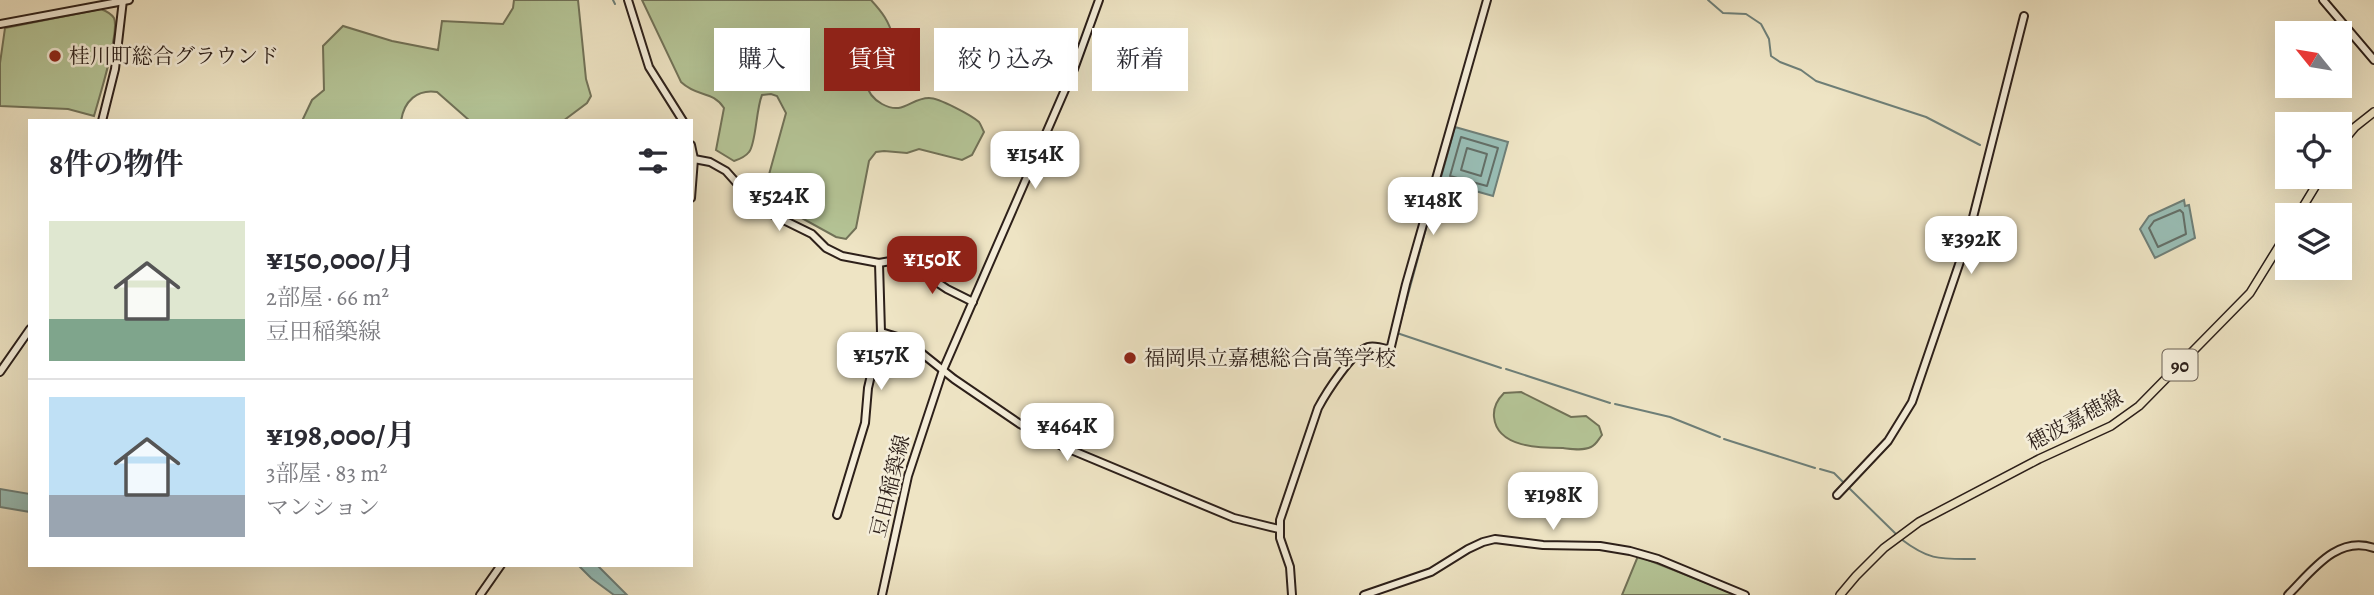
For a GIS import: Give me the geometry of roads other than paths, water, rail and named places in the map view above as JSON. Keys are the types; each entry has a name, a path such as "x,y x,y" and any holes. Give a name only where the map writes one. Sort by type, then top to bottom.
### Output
{"main road":[{"path":"2352,131 2374,112"},
{"name":"穂波嘉穂線","path":"1840,595 1856,576 1919,522 2128,415 2201,345 2250,293 2275,252"}],"street":[{"path":"628,0 649,67 682,119"},
{"name":"豆田稲築線","path":"882,595 908,476 943,370 1074,69 1099,0"},
{"path":"1387,363 1406,284 1487,0"},
{"path":"2323,0 2374,60"},
{"path":"0,24 125,1 115,69 102,119"},
{"path":"1836,495 1888,441 1912,402 1967,242 2024,16"},
{"path":"693,154 693,172"},
{"path":"694,159 710,162 726,171 759,208 812,234 826,248 842,256 879,264 902,258 947,289 973,302"},
{"path":"837,515 865,423 868,388 881,332 879,264"},
{"path":"0,372 28,332"},
{"path":"881,332 904,339 1020,424 1065,447 1234,518 1279,529"},
{"path":"1292,595 1290,567 1279,529 1283,506 1318,408 1326,393 1363,349 1390,349"},
{"path":"1364,595 1431,572 1475,545 1495,539 1543,545 1600,546 1630,551 1658,559 1745,595"},
{"path":"2288,595 2315,568 2343,546 2354,544 2374,548"},
{"path":"480,595 500,567"}],"water":[{"path":"1455,127 1508,142 1493,196 1440,181"},
{"path":"2184,200 2185,206 2189,205 2195,238 2155,258 2140,229 2149,216"},
{"path":"0,489 28,494 28,512 0,507"},
{"path":"580,567 599,567 627,595 614,595"}],"waterway":[{"path":"613,0 615,4"},
{"path":"1708,0 1723,13 1746,14 1761,24 1769,39 1771,56 1780,62 1801,70 1816,81 1926,117 1980,145"},
{"path":"1400,324 1437,188"},
{"path":"1397,333 1501,368"},
{"path":"1506,369 1610,403"},
{"path":"1615,404 1670,417 1720,437"},
{"path":"1724,439 1815,468"},
{"path":"1820,469 1834,473 1845,484"},
{"path":"1849,488 1897,535"},
{"path":"1901,539 1928,555 1975,559"}],"place":[{"name":"桂川町総合グラウンド","path":"55,56"},
{"name":"福岡県立嘉穂総合高等学校","path":"1130,358"}]}
